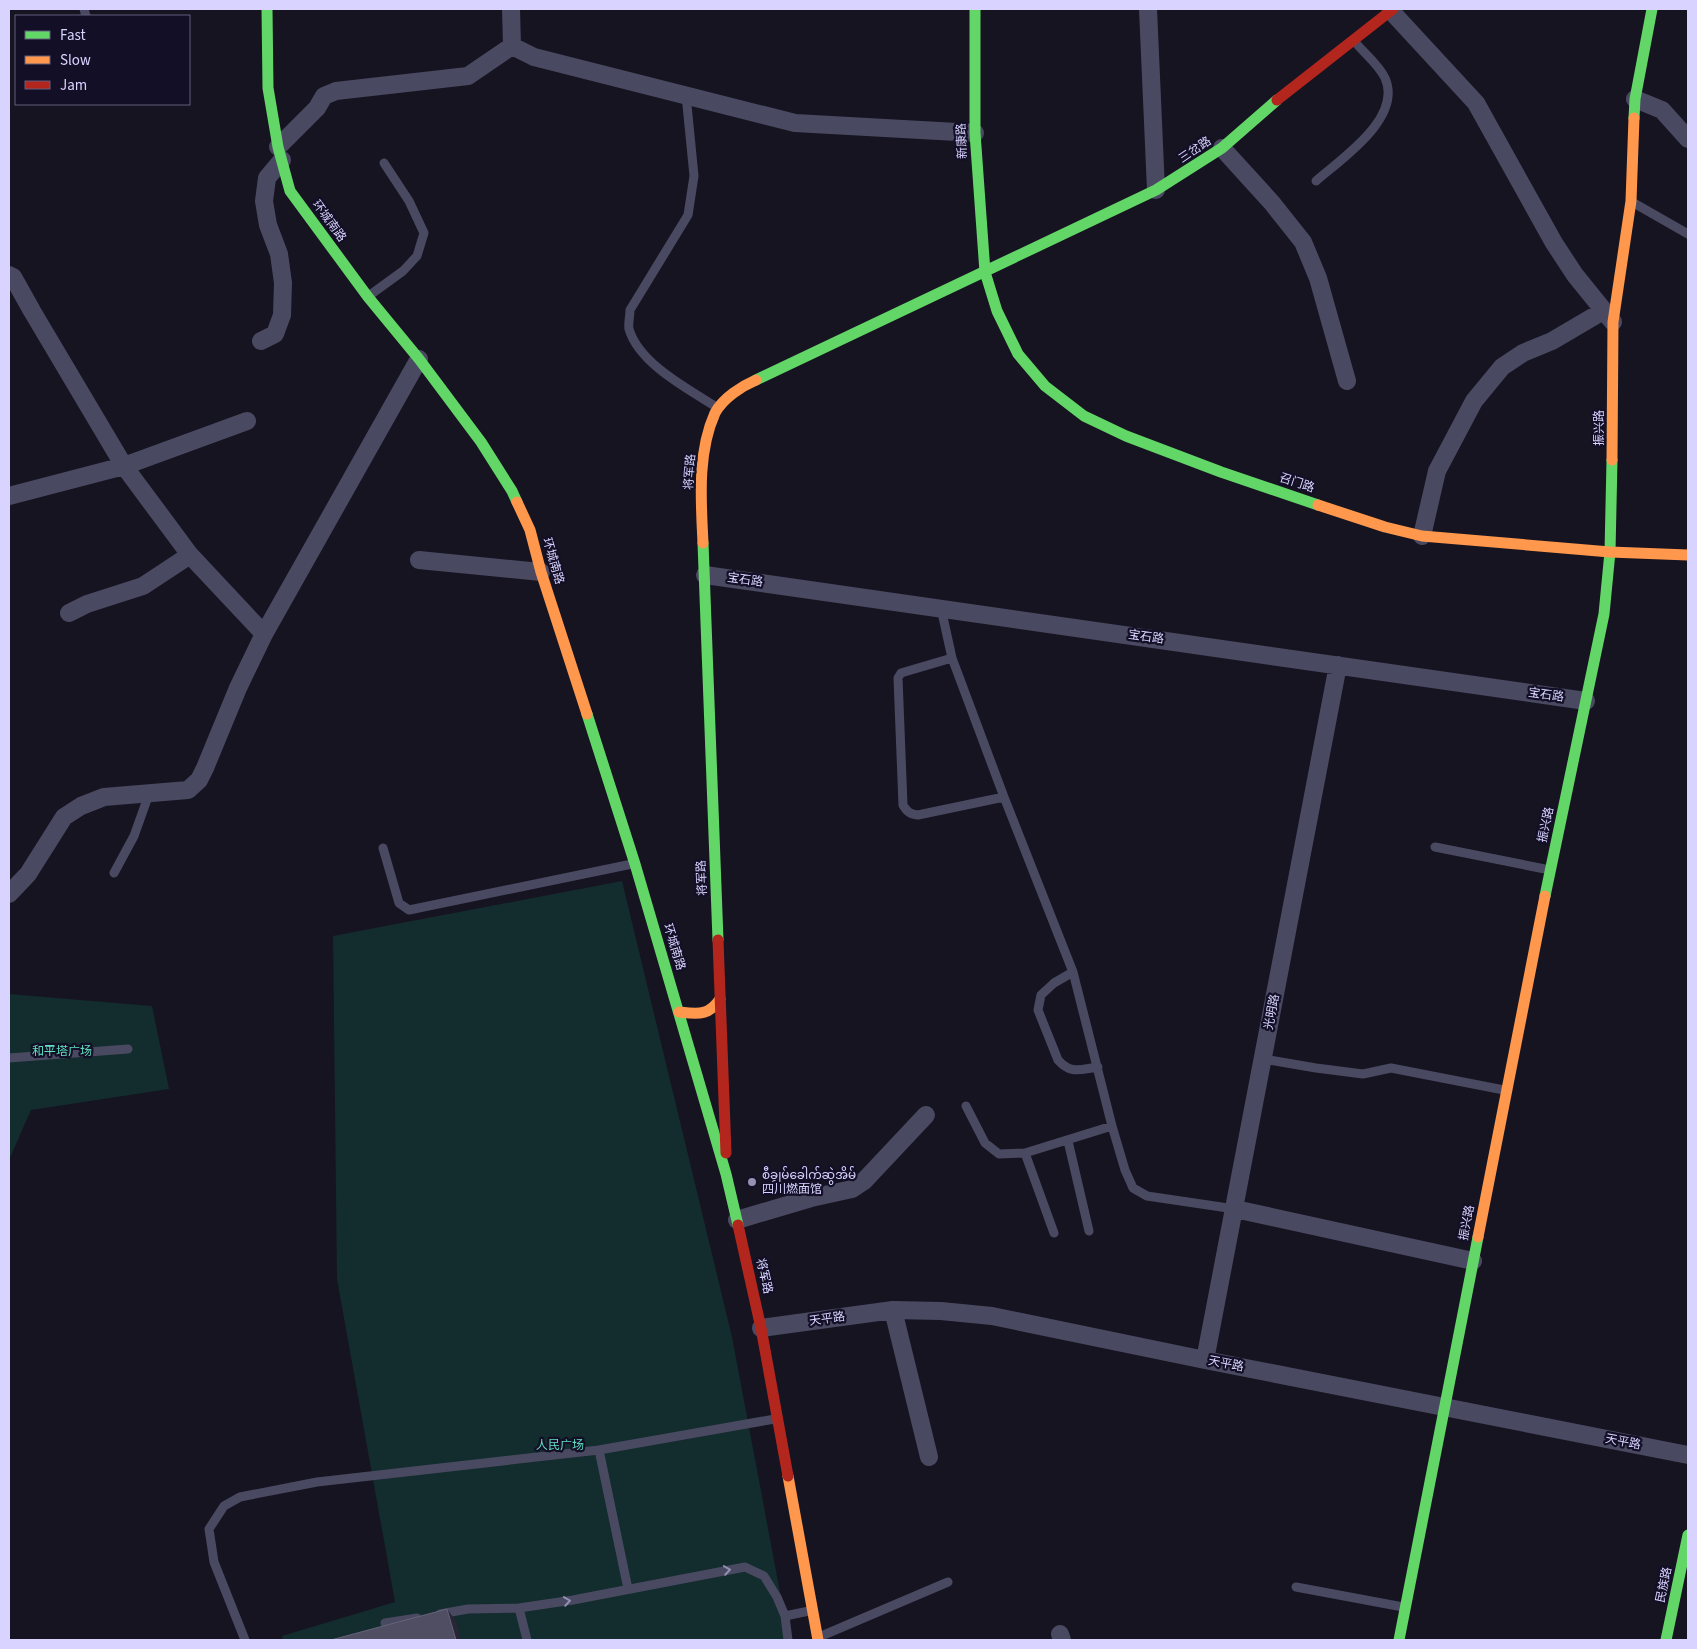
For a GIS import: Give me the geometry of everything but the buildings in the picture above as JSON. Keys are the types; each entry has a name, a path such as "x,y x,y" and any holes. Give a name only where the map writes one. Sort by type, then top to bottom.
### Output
{"main road":[{"name":"环城南路","path":"267,9 268,88 280,153 290,191 368,296 419,359 481,442 512,490 530,530 541,572 635,864 726,1174"},
{"name":"新康路","path":"975,9 975,133 985,272"},
{"name":"振兴路","path":"1400,1640 1550,870 1604,614 1610,552 1613,441 1608,316 1630,201 1635,99 1652,9"},
{"name":"三岔路","path":"985,272 1156,190 1222,148 1265,110 1392,10"},
{"name":"将军路","path":"817,1639 761,1328 726,1174 701,492 703,461 708,435 716,412 730,396 749,383 768,372 848,337 985,272"},
{"name":"召门路","path":"985,272 997,310 1018,354 1045,386 1084,416 1126,436 1221,472 1385,527 1422,536 1610,552 1688,555"},
{"path":"679,1012 704,1012 712,1009 720,999"},
{"name":"民族路","path":"1666,1640 1688,1535"}],"street":[{"path":"511,9 512,46"},
{"path":"1148,9 1156,190"},
{"path":"1392,10 1476,103 1554,243 1575,276 1608,316 1523,353 1502,367 1474,402 1437,471 1422,536"},
{"path":"261,341 275,334 282,315 283,283 279,254 268,225 264,201 267,178 280,153 324,96 336,90 468,76 512,46"},
{"path":"512,46 534,57 795,122 975,133"},
{"path":"1635,99 1662,110 1688,138"},
{"path":"1222,148 1272,203 1303,242 1318,278 1347,381"},
{"path":"9,275 13,277 124,466 190,556 264,634"},
{"path":"9,894 28,874 64,818 81,806 104,798 188,790 199,780 238,688 264,634 419,359"},
{"path":"9,496 124,466 247,421"},
{"path":"69,613 87,604 143,586 190,556"},
{"path":"420,560 541,572"},
{"name":"宝石路","path":"705,575 1586,701"},
{"name":"光明路","path":"1205,1360 1338,665"},
{"path":"736,1220 811,1198 852,1189 864,1181 926,1116"},
{"path":"1235,1209 1473,1262"},
{"path":"893,1310 929,1456"},
{"name":"天平路","path":"761,1328 893,1310 941,1311 992,1316 1688,1455"}],"lane":[{"path":"1316,181 1371,132 1382,117 1388,101 1388,86 1384,76 1353,40"},
{"path":"686,95 694,176 688,215 630,310 629,328 638,346 662,373 719,408"},
{"path":"368,296 403,271 417,256 424,233 409,201 384,164"},
{"path":"1630,201 1688,234"},
{"path":"941,608 952,658 1073,972 1112,1126 1132,1188 1148,1196 1235,1209"},
{"path":"952,658 901,673 898,678 903,804 912,815 918,815 1004,797"},
{"path":"114,873 134,836 149,794"},
{"path":"1435,847 1550,870"},
{"path":"383,848 399,903 409,910 635,864"},
{"path":"1073,972 1054,983 1041,995 1038,1010 1058,1060 1064,1067 1072,1070 1098,1067"},
{"path":"9,1058 128,1049"},
{"path":"1264,1059 1362,1074 1391,1068 1507,1091"},
{"path":"966,1106 985,1143 999,1154 1024,1153 1112,1126"},
{"path":"1068,1141 1089,1231"},
{"path":"1024,1153 1054,1232"},
{"path":"245,1640 214,1562 209,1529 224,1506 240,1497 318,1482 598,1450 778,1418"},
{"path":"598,1450 628,1589"},
{"path":"385,1623 468,1609 519,1608 745,1567 764,1576 777,1597 784,1616 788,1640"},
{"path":"817,1639 948,1582"},
{"path":"1296,1587 1406,1608"},
{"path":"519,1608 527,1640"},
{"path":"784,1616 812,1610"}],"green space":[{"name":"人民广场","path":"622,881 732,1337 789,1640 283,1640 282,1636 395,1602 337,1279 333,936"},
{"name":"和平塔广场","path":"9,994 152,1006 169,1089 31,1110 9,1160"}],"traffic: fast":[{"path":"267,9 268,88 278,147 290,191 368,297 419,359 481,442 517,502"},
{"path":"975,9 975,133 985,272 997,311 1018,354 1045,386 1084,416 1126,436 1221,472 1318,505"},
{"path":"1634,118 1635,99 1652,9"},
{"path":"756,380 1156,190 1222,148 1277,100"},
{"path":"1545,896 1604,614 1610,552 1612,460"},
{"path":"703,543 718,940"},
{"path":"587,714 635,864 726,1174 738,1225"},
{"path":"1399,1640 1478,1237"},
{"path":"1666,1640 1688,1535"}],"traffic: slow":[{"path":"1612,460 1613,322 1631,201 1634,118"},
{"path":"703,543 701,511 702,477 705,444 709,428 715,413 723,402 739,389 756,380"},
{"path":"517,502 530,530 541,572 587,714"},
{"path":"1318,505 1385,527 1422,536 1610,552 1688,555"},
{"path":"1478,1237 1545,896"},
{"path":"679,1012 702,1013 716,1005 720,999"},
{"path":"788,1476 818,1640"}],"traffic: jam":[{"path":"1277,100 1393,9"},
{"path":"718,940 726,1153"},
{"path":"738,1225 761,1328 788,1476"}],"place":[{"name":"စီချွမ်ခေါက်ဆွဲအိမ် 四川燃面馆","path":"752,1182"}]}
